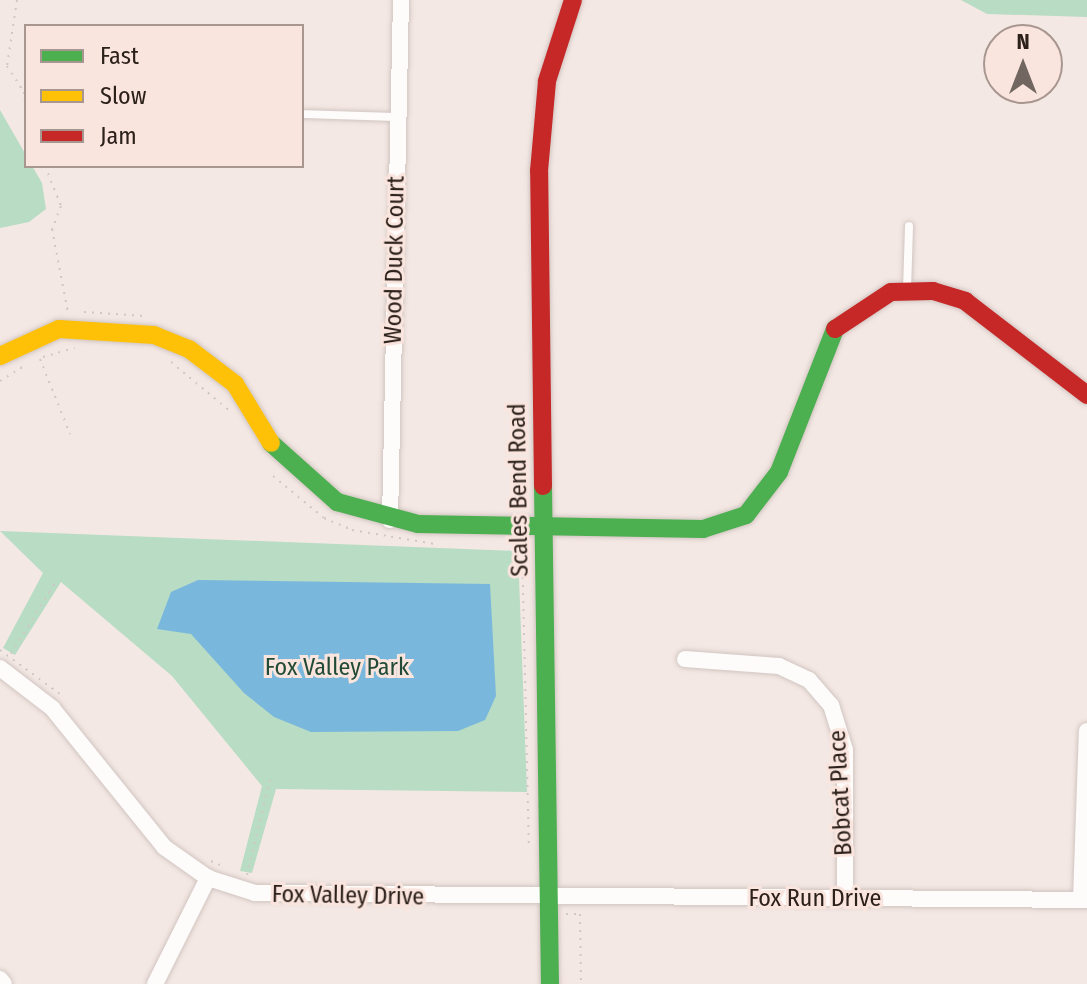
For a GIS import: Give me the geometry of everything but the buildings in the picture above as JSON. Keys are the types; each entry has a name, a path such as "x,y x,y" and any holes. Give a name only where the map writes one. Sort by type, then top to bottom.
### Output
{"street":[{"name":"Wood Duck Court","path":"390,520 401,0"},
{"name":"Scales Bend Road","path":"550,984 540,147 547,81 573,0"},
{"path":"0,356 59,329 92,326 154,335 189,349 235,384 295,472 337,502 390,520 544,529 703,529 746,515 779,472 830,334 872,299 907,291 965,301 1087,395"},
{"name":"Bobcat Place","path":"685,659 779,666 809,680 831,705 845,750 845,899"},
{"name":"Fox Valley Drive","path":"5,661 52,708 164,847 208,878 245,883 549,897"},
{"path":"1084,900 1087,731"},
{"path":"155,984 208,878"},
{"name":"Fox Run Drive","path":"549,897 1084,900"},
{"path":"0,979 4,984"}],"lane":[{"path":"304,114 399,117"},
{"path":"907,291 909,226"}],"path":[{"path":"17,0 7,66 24,92"},
{"path":"46,168 61,206 52,229 68,314 156,319"},
{"path":"0,381 40,358 91,346"},
{"path":"40,358 70,434"},
{"path":"167,360 231,414"},
{"path":"268,471 324,518 374,538"},
{"path":"5,661 55,583"},
{"path":"0,650 5,661 65,701"},
{"path":"245,883 270,779"},
{"path":"200,854 245,883"},
{"path":"245,883 261,878"}],"green space":[{"path":"961,0 1087,0 1087,17 987,14"},
{"path":"0,110 24,152 24,168 33,168 42,183 46,209 29,222 0,228"},
{"name":"Fox Valley Park","path":"0,531 518,551 527,792 276,789 252,873 240,871 262,786 172,676 61,582 15,655 3,648 43,573"}],"water":[{"path":"198,580 490,584 496,696 485,720 458,731 311,732 274,717 244,693 191,634 157,629 171,592"}],"traffic: fast":[{"path":"271,443 337,502 418,524 703,529 746,515 779,472 835,329"},
{"path":"543,486 550,984"}],"traffic: slow":[{"path":"0,356 59,329 154,335 189,349 235,384 271,443"}],"traffic: jam":[{"path":"543,486 539,171 547,81 573,0"},
{"path":"835,329 891,292 933,291 965,301 1087,395"}]}
